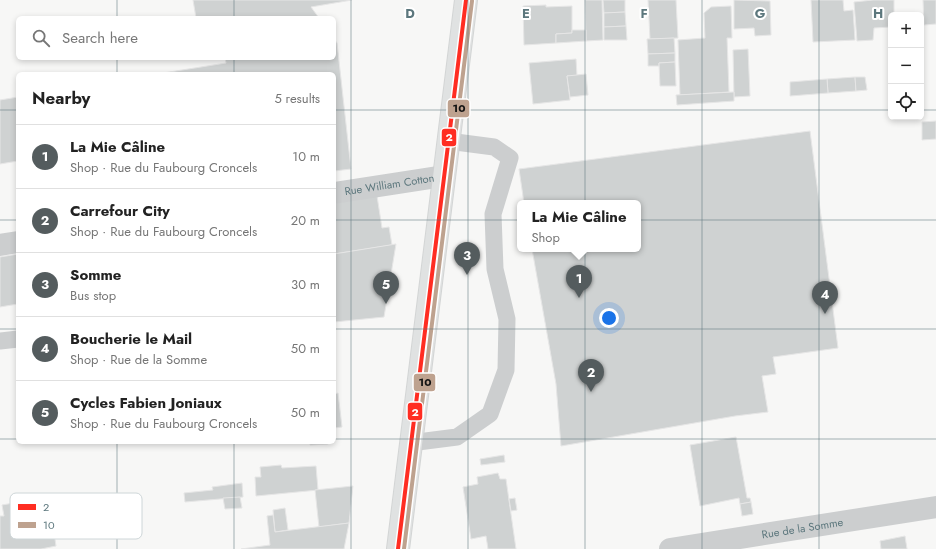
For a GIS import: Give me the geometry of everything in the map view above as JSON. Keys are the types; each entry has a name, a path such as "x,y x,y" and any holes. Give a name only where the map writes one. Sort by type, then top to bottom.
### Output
{"main road":[{"path":"398,549 466,0"}],"street":[{"name":"Rue William Cotton","path":"336,193 444,176"},
{"path":"0,245 16,242"},
{"name":"Rue de la Somme","path":"670,549 936,507"}],"lane":[{"path":"410,443 457,437 490,414 506,370 507,320 495,269 493,214 510,158 494,147 448,141"},
{"path":"0,341 16,339"}],"building":[{"path":"193,0 352,0 311,7 318,16 196,16"},
{"path":"585,0 602,0 603,40 586,41"},
{"path":"603,0 625,0 625,12 604,13"},
{"path":"648,0 676,0 678,38 650,39"},
{"path":"734,0 770,1 771,35 755,36 754,28 734,29"},
{"path":"811,0 843,0 844,11 853,10 855,40 813,42"},
{"path":"894,0 894,12 888,12 888,27 874,28 873,40 857,41 854,2"},
{"path":"923,0 936,0 936,24 924,25"},
{"path":"546,5 546,7 572,6 572,33 556,34 556,43 524,45 523,6"},
{"path":"731,6 732,38 727,38 729,92 680,95 678,40 705,38 704,13 711,7"},
{"path":"625,12 626,26 604,27 604,13"},
{"path":"626,26 627,40 604,40 604,27"},
{"path":"572,30 586,30 586,41 556,43 556,34 572,33"},
{"path":"674,38 675,53 648,54 647,39"},
{"path":"336,42 351,169 336,171 336,72 170,72 226,63 225,60 336,60"},
{"path":"748,49 750,96 734,97 733,50"},
{"path":"675,53 675,62 659,63 659,66 648,66 648,54"},
{"path":"576,59 577,76 567,76 570,100 533,104 529,63"},
{"path":"675,62 676,86 660,86 659,63"},
{"path":"586,74 588,95 570,97 567,76"},
{"path":"855,77 856,91 828,93 827,79"},
{"path":"855,77 865,77 867,90 856,91"},
{"path":"827,79 828,93 790,96 790,82"},
{"path":"734,92 734,101 677,105 676,95"},
{"path":"16,97 16,161 0,164 0,100"},
{"path":"936,121 936,139 922,140 922,122"},
{"path":"810,131 838,348 773,357 776,374 762,376 768,412 735,416 561,446 556,384 533,252 641,252 641,200 524,200 519,169"},
{"path":"377,196 382,228 389,227 392,245 336,254 336,203"},
{"path":"396,244 384,317 336,322 336,254"},
{"path":"16,254 16,304 0,307 0,257"},
{"path":"338,393 342,427 336,428 336,394"},
{"path":"736,437 747,498 750,498 751,502 740,504 739,498 700,506 690,445"},
{"path":"504,455 505,462 481,465 480,459"},
{"path":"281,465 282,468 316,466 318,490 256,496 255,477 261,477 260,467"},
{"path":"498,473 500,479 506,479 516,549 488,549 486,536 471,539 463,487 478,484 477,477"},
{"path":"242,483 243,497 185,502 184,493 213,490 212,487"},
{"path":"353,486 349,523 319,527 315,490"},
{"path":"240,497 242,508 225,509 223,498"},
{"path":"515,498 517,510 511,511 509,499"},
{"path":"751,502 753,514 742,516 740,504"},
{"path":"10,504 10,539 55,539 56,546 41,549 0,549 0,516 4,516 2,505"},
{"path":"285,508 288,530 275,532 273,510"},
{"path":"273,515 275,532 349,523 344,549 241,549 270,545 267,516"},
{"path":"905,536 907,549 881,549 880,541"}],"transit line":[{"name":"2","path":"398,549 466,0"},
{"name":"10","path":"404,549 472,1"}],"place":[{"name":"Somme","path":"467,275"},
{"name":"La Mie Câline","path":"579,298"},
{"name":"Cycles Fabien Joniaux","path":"386,304"},
{"name":"Boucherie le Mail","path":"825,314"},
{"name":"Carrefour City","path":"591,392"}]}
